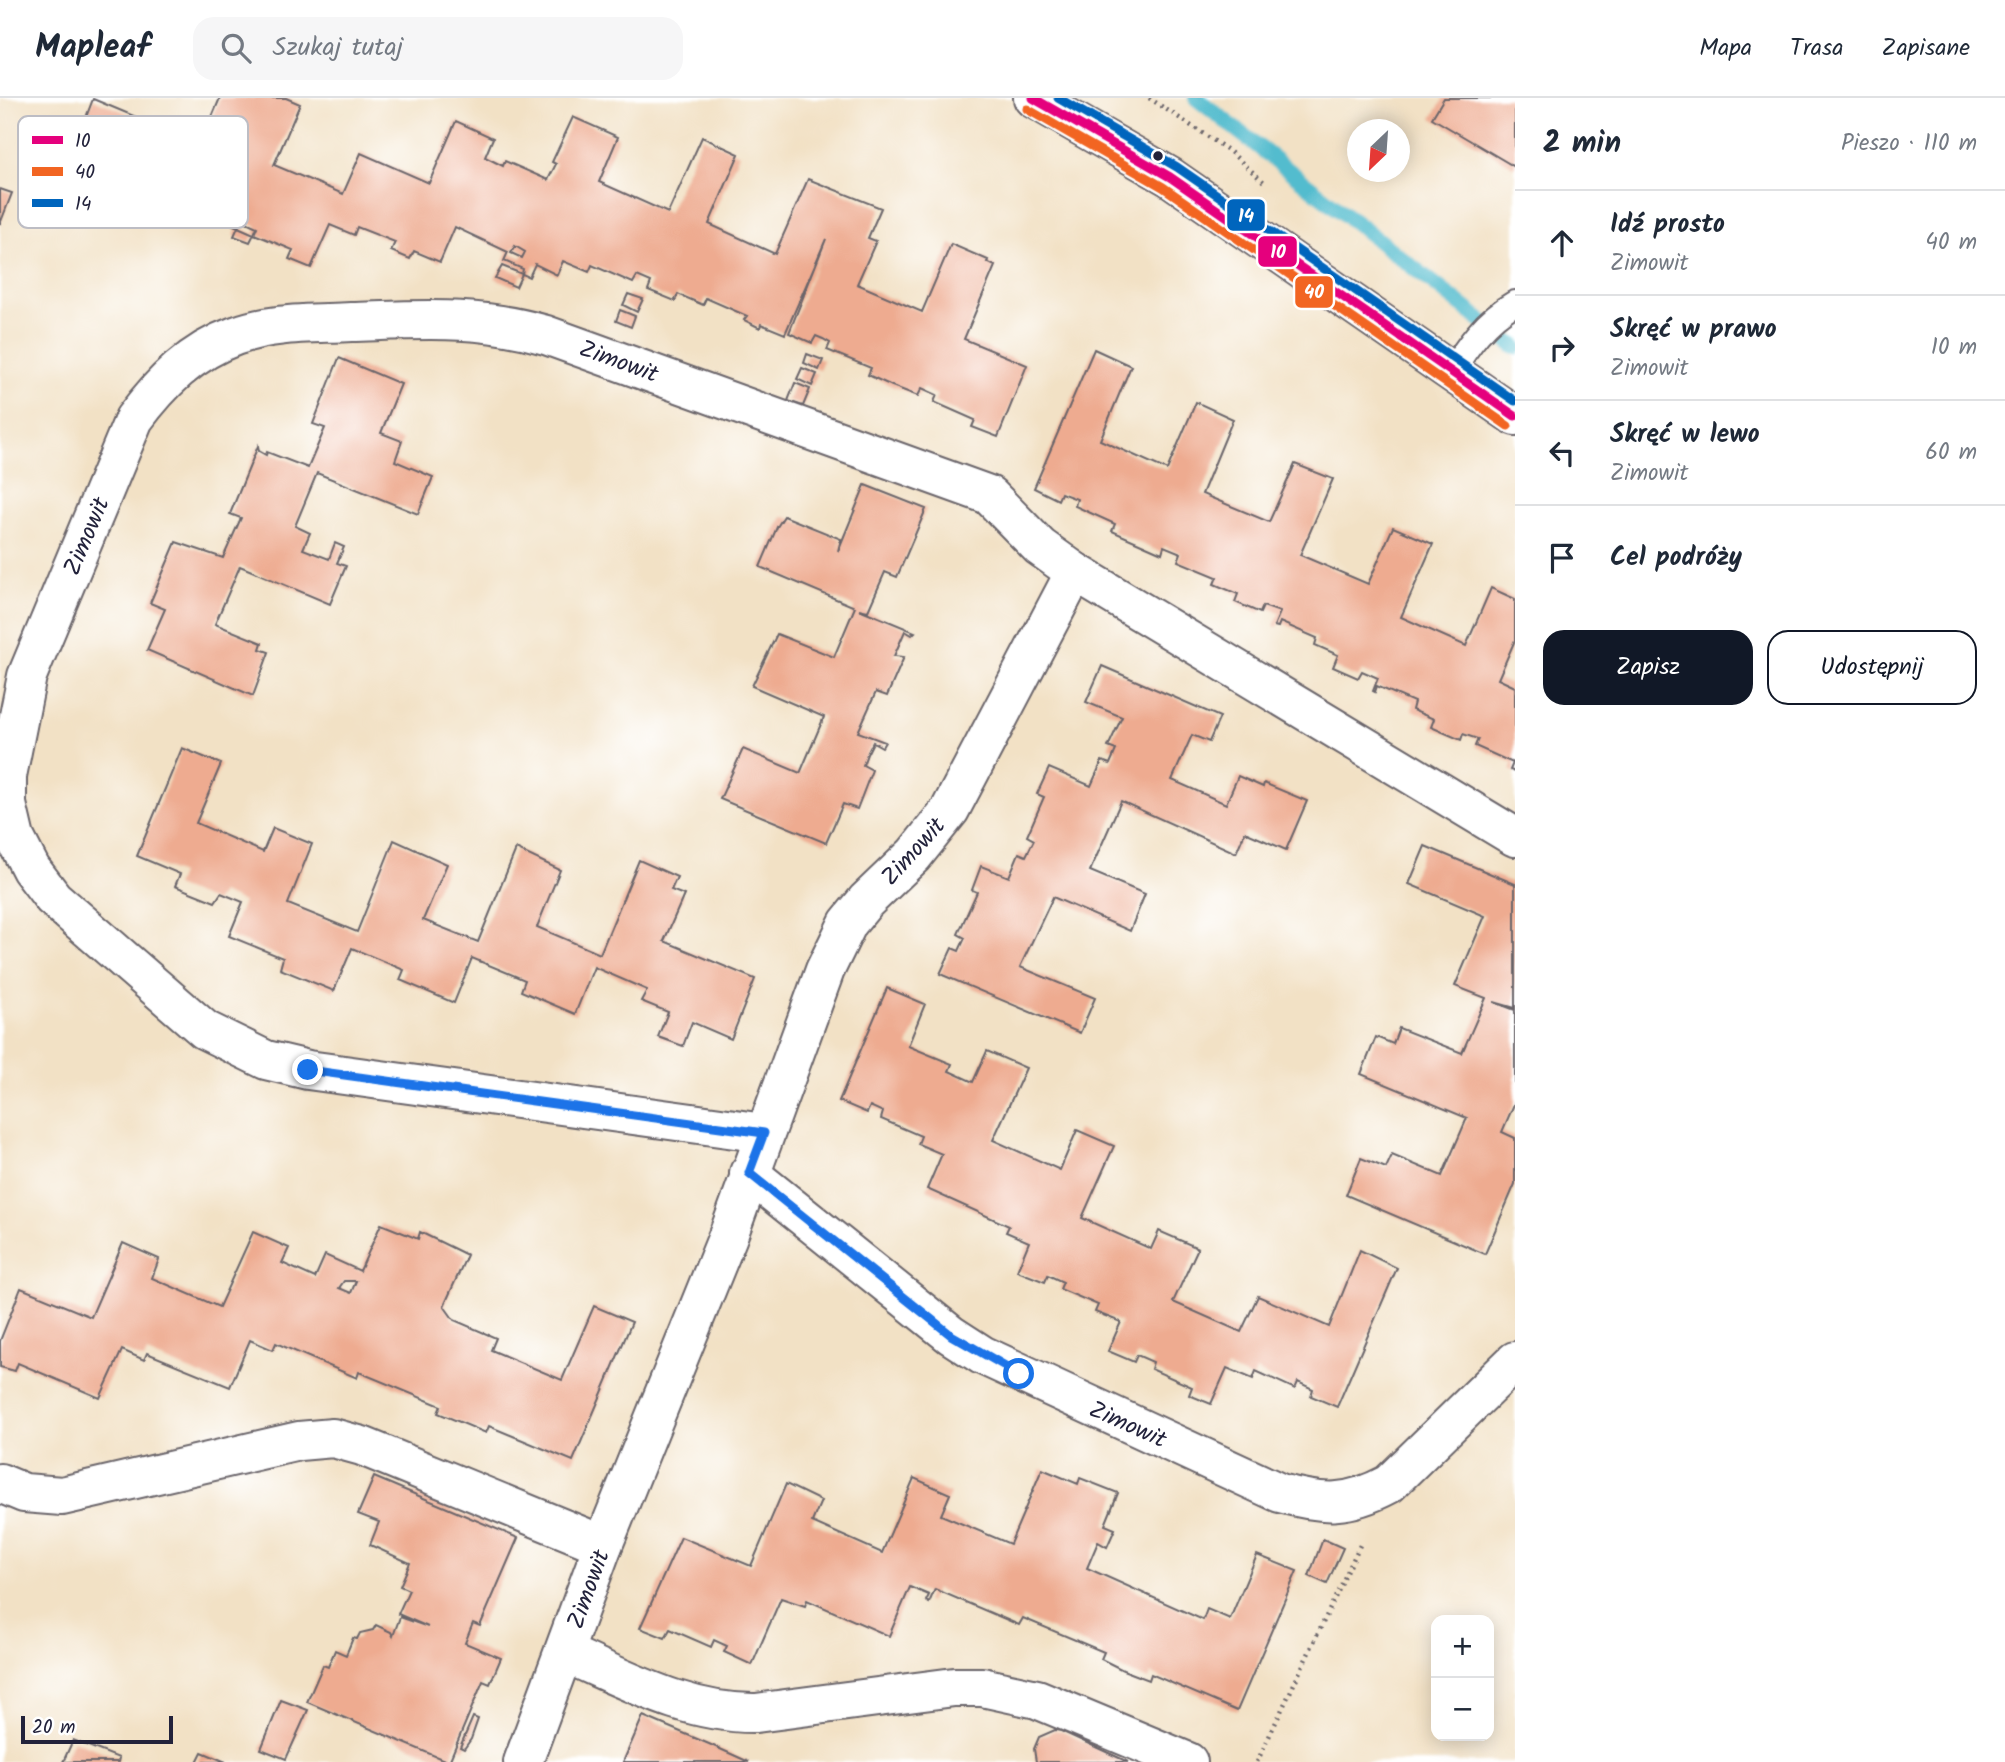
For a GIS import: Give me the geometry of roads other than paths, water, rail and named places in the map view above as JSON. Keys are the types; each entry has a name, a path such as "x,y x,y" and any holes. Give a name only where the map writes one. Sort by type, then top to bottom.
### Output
{"street":[{"path":"1033,98 1170,177 1515,416"},
{"name":"Zimowit","path":"764,1133 308,1070 266,1060 205,1030 53,898 31,869 15,838 7,803 7,776 16,718 27,676 134,419 161,382 199,354 234,336 274,325 447,319 508,324 989,495 1005,508 1040,547 1075,572 1515,837"},
{"name":"Zimowit","path":"523,1762 603,1545 728,1236 825,970 848,923 866,901 914,855 950,810 1075,572"},
{"name":"Zimowit","path":"749,1173 951,1335 1019,1374 1280,1493 1310,1501 1338,1503 1365,1497 1389,1484 1515,1361"},
{"path":"0,1483 24,1493 62,1496 299,1441 333,1438 362,1446 603,1545"},
{"name":"Zimowit","path":"565,1653 672,1699 726,1714 756,1713 954,1687 1009,1691 1068,1711 1188,1762"}],"lane":[{"path":"1450,373 1473,337 1507,308"}],"waterway":[{"path":"1196,98 1515,347"}]}
